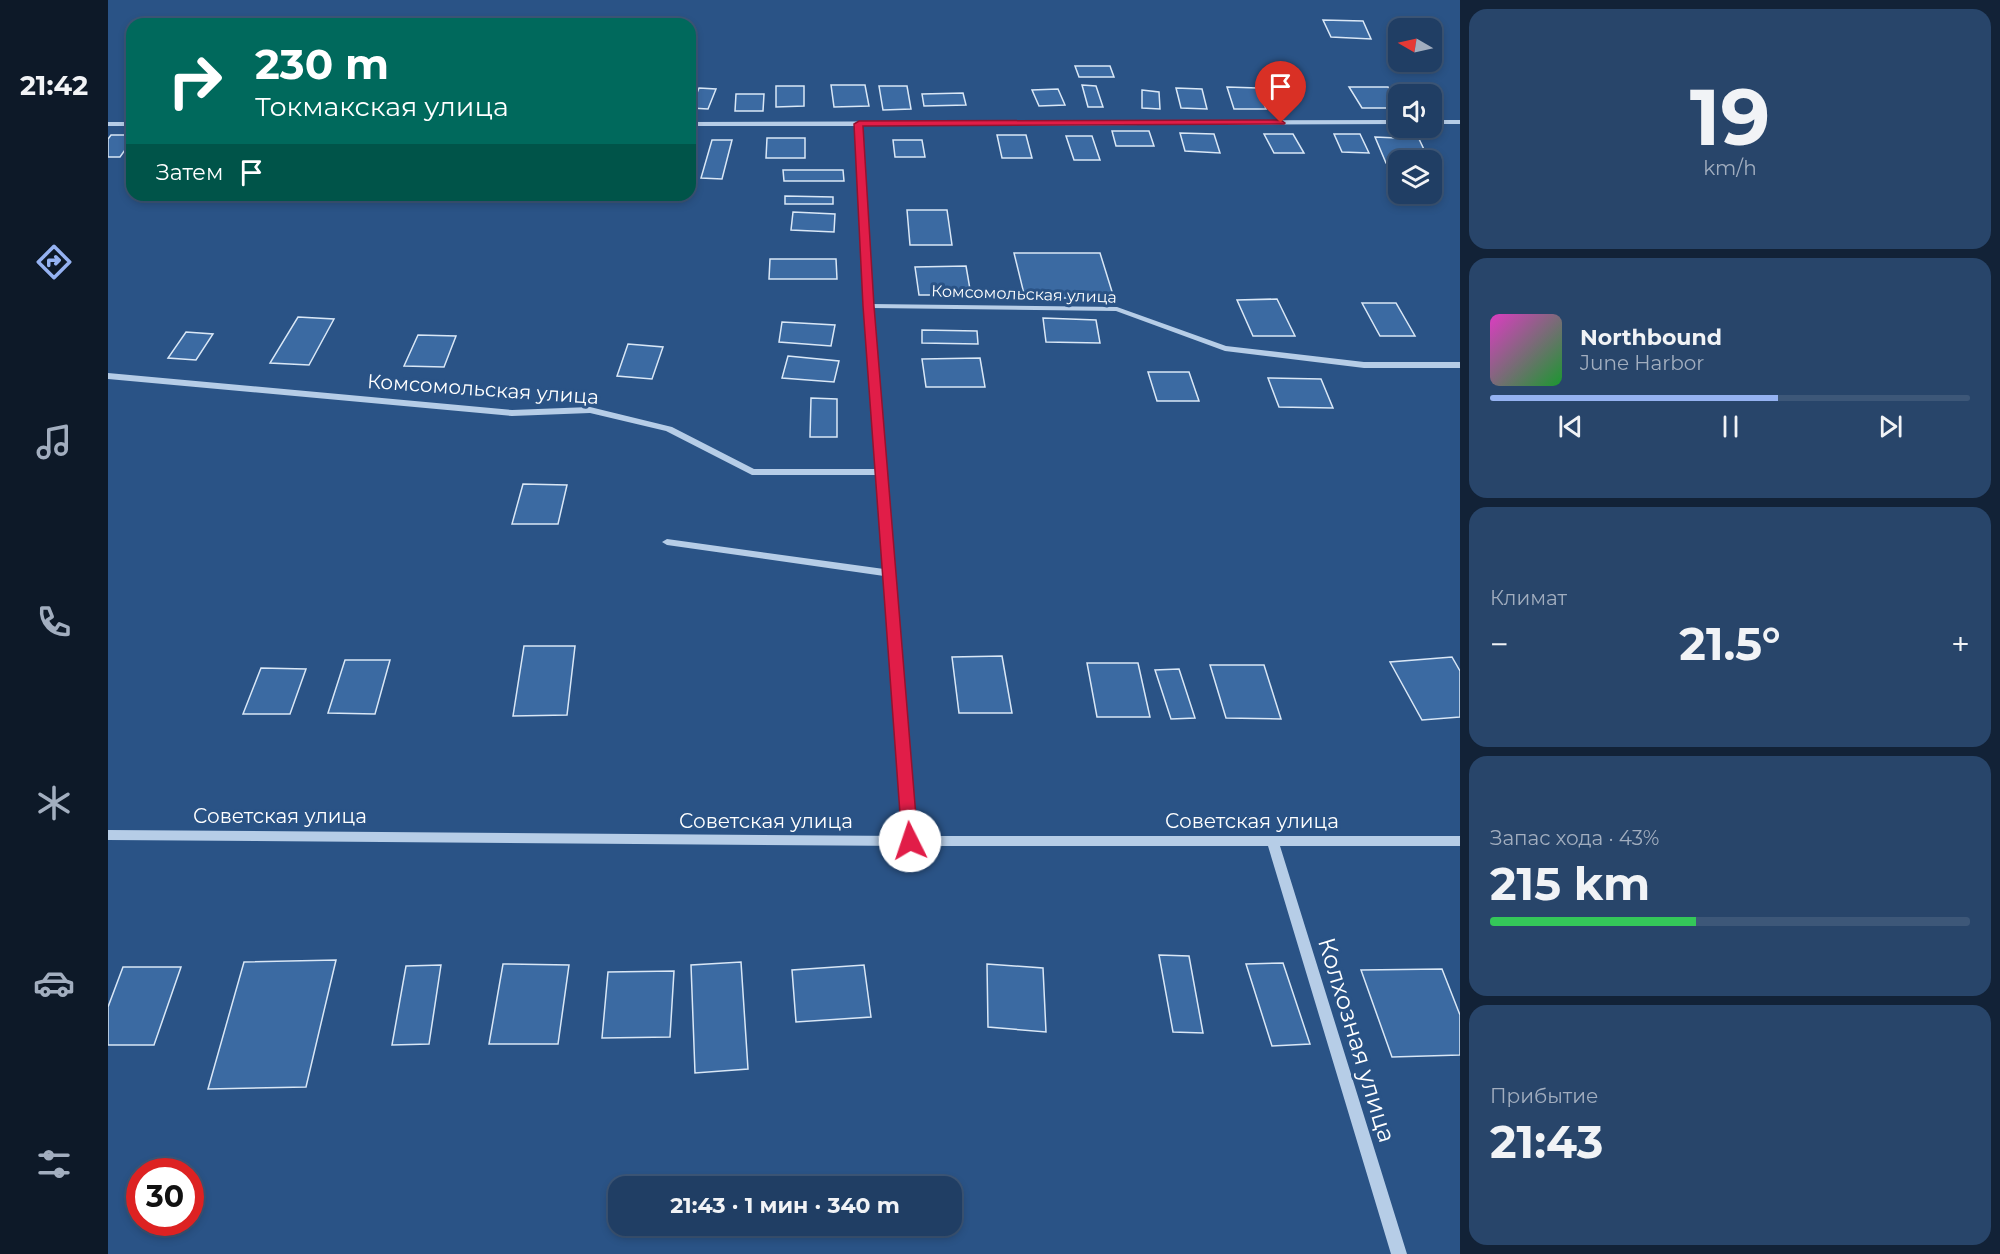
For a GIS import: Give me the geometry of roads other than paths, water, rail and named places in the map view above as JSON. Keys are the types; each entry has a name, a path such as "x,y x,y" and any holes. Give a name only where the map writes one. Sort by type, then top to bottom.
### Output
{"street":[{"path":"696,124 1388,122"},
{"path":"1442,122 1460,122"},
{"path":"108,124 126,124"},
{"path":"859,124 868,306 910,841"},
{"name":"Комсомольская улица","path":"868,306 1118,309 1225,348 1364,365 1460,365"},
{"name":"Комсомольская улица","path":"108,376 512,413 590,410 669,429 752,472 882,472"},
{"path":"667,542 889,573"},
{"name":"Советская улица","path":"108,834 910,841 1460,841"},
{"name":"Колхозная улица","path":"1272,840 1399,1254"}]}
